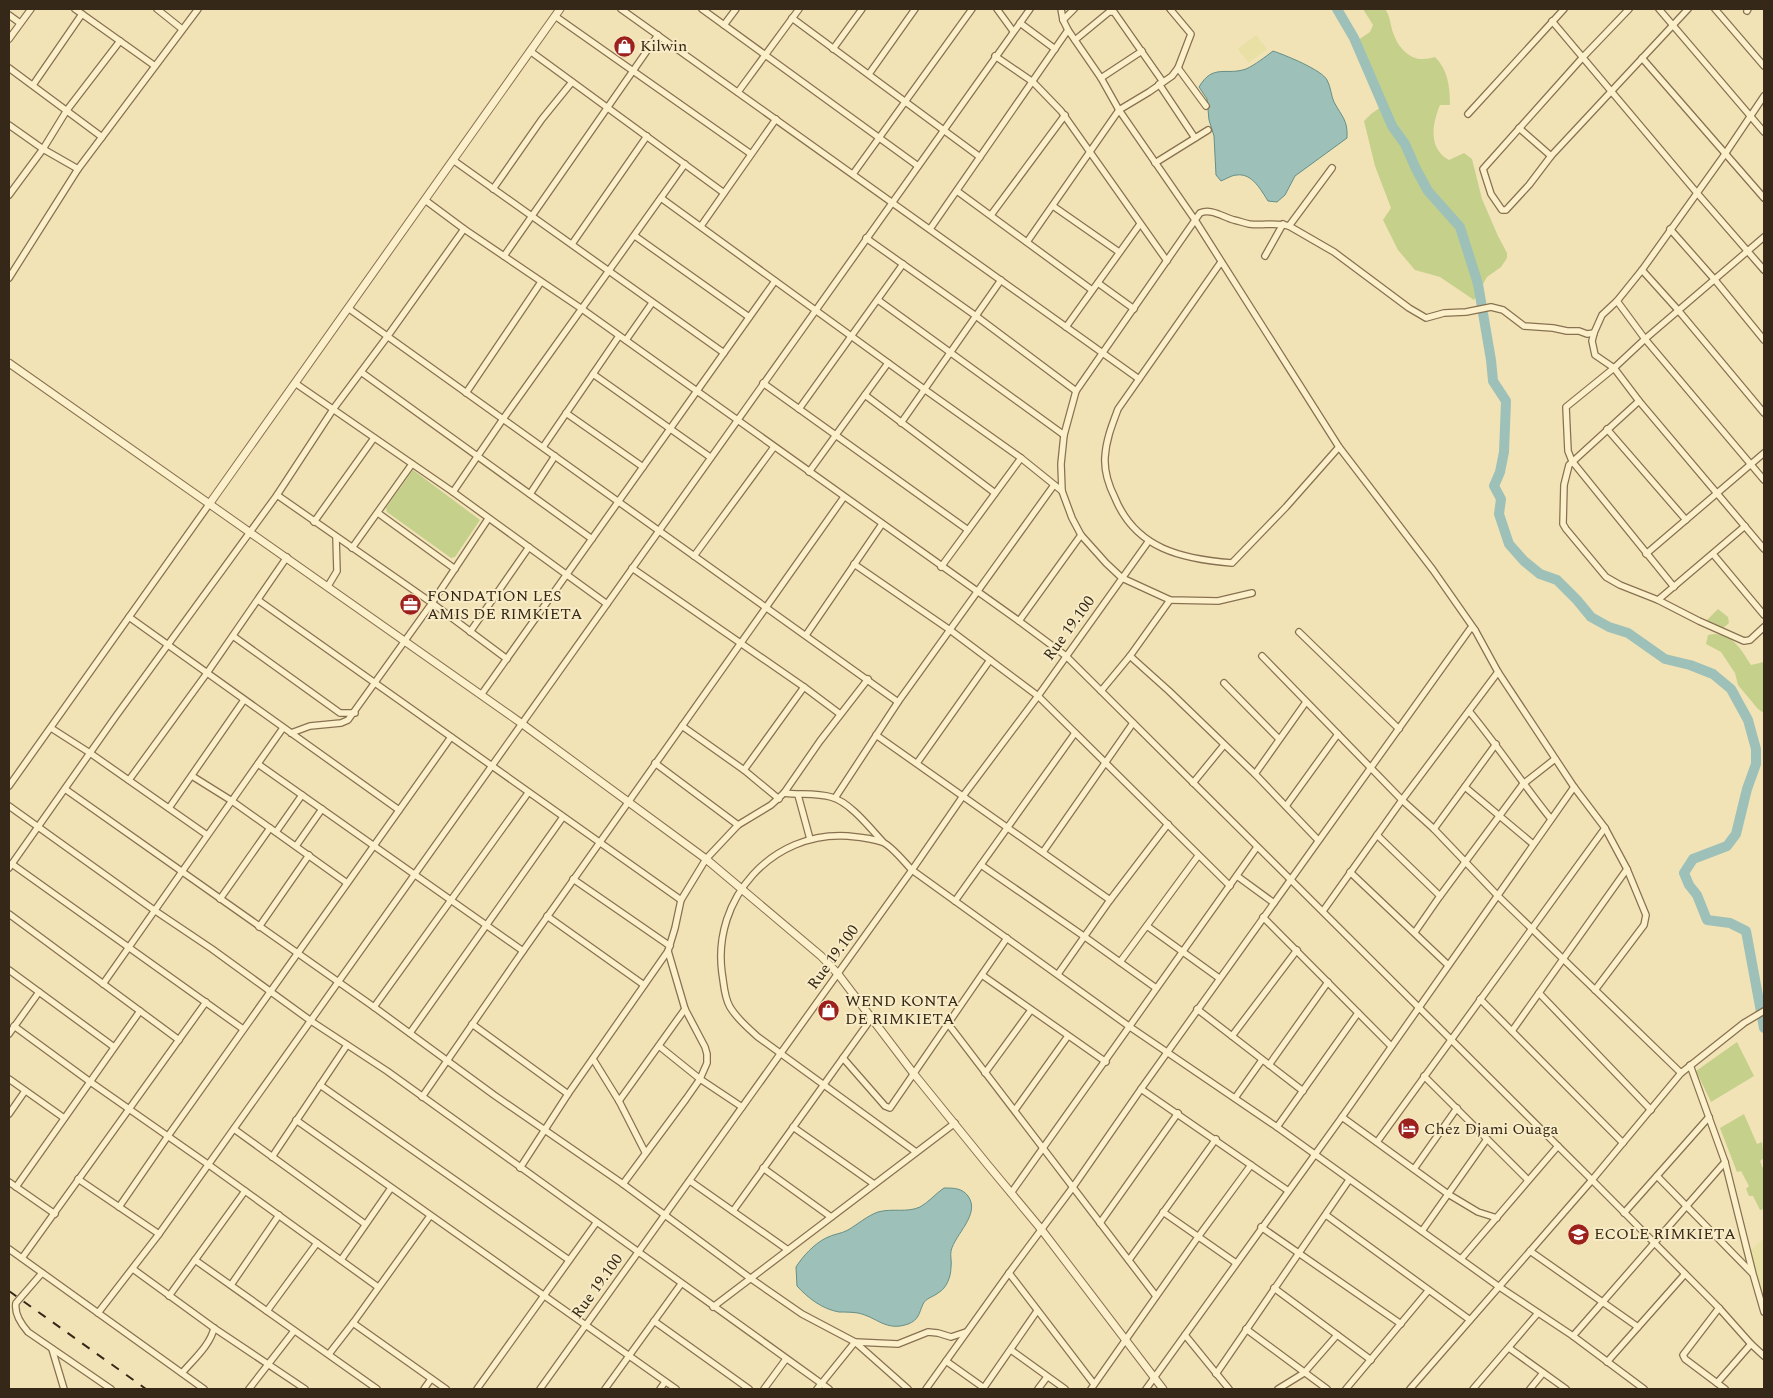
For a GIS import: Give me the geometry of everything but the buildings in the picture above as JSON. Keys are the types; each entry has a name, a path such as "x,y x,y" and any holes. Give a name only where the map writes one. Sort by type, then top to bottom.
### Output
{"street":[{"path":"9,39 31,9"},
{"path":"75,9 155,66"},
{"path":"157,9 182,29"},
{"path":"9,278 78,169 198,9"},
{"path":"9,786 560,9"},
{"path":"621,9 1139,379"},
{"path":"702,9 918,166"},
{"path":"724,25 736,9"},
{"path":"738,92 799,9"},
{"path":"833,49 862,9"},
{"path":"868,74 915,9"},
{"path":"853,174 972,9"},
{"path":"997,9 1013,31"},
{"path":"98,1313 160,1234 521,723 1030,9"},
{"path":"1061,9 1063,20 1068,30 1101,78 1119,110 1195,220 1339,447 1433,570 1475,630 1498,672 1555,759 1605,828 1627,869 1646,915 1644,925 1595,990"},
{"path":"1063,20 1074,9"},
{"path":"1027,242 1119,110 1161,83 1178,68 1191,34 1170,9"},
{"path":"1468,114 1564,9"},
{"path":"1629,9 1583,57 1483,169 1491,194 1500,208 1506,210 1529,185 1551,156 1688,9"},
{"path":"1659,9 1764,132"},
{"path":"1715,9 1764,66"},
{"path":"1075,40 1112,11 1118,15 1195,138"},
{"path":"33,85 82,14"},
{"path":"9,15 20,23"},
{"path":"555,16 751,154"},
{"path":"792,18 980,157"},
{"path":"1552,22 1764,270"},
{"path":"1020,23 1055,49"},
{"path":"930,229 1068,30"},
{"path":"504,256 658,35"},
{"path":"9,195 43,149 67,110 120,42"},
{"path":"530,51 724,193"},
{"path":"1101,78 1142,51"},
{"path":"995,56 1033,82 1065,115 1167,262"},
{"path":"1642,58 1764,198"},
{"path":"9,68 102,137"},
{"path":"1178,68 1206,106"},
{"path":"493,189 542,119 572,82"},
{"path":"1764,96 1726,154 1642,270 1617,301 1602,315 1592,342 1596,354 1614,368 1639,401 1764,548"},
{"path":"991,215 1065,115"},
{"path":"700,226 776,119"},
{"path":"9,124 43,149 78,169"},
{"path":"1520,128 1551,156"},
{"path":"1155,162 1208,130"},
{"path":"572,244 647,136"},
{"path":"453,160 724,353"},
{"path":"452,492 685,164"},
{"path":"1265,256 1286,225 1332,168"},
{"path":"957,190 1092,290"},
{"path":"661,198 1021,458 1062,491"},
{"path":"425,200 464,229 626,340 1066,656 1592,1180 1764,1356"},
{"path":"1053,206 1119,252"},
{"path":"1252,593 1218,601 1170,600 1122,578 1081,535 1072,518 1062,491 1061,464 1064,435 1076,391 1200,213 1205,210 1250,224 1286,225 1311,238 1351,264 1426,318 1444,313 1466,312 1491,307 1503,310 1524,326 1579,331 1587,334 1594,333"},
{"path":"1066,327 1140,224"},
{"path":"243,1029 129,947 10,866 250,531 334,408 388,337 464,229"},
{"path":"1670,229 1764,340"},
{"path":"635,236 750,317"},
{"path":"1674,587 1572,461 1568,451 1566,406 1614,368 1678,310 1764,237"},
{"path":"866,238 976,316 1076,391"},
{"path":"1221,262 1118,409 1109,434 1105,458 1108,483 1120,510 1133,528 1148,542 1177,554 1206,561 1232,563 1286,507 1339,447"},
{"path":"799,409 903,264"},
{"path":"1642,270 1764,413"},
{"path":"901,423 1001,280"},
{"path":"481,695 775,281"},
{"path":"466,393 541,282"},
{"path":"1098,283 1134,309"},
{"path":"878,300 1064,435"},
{"path":"1617,301 1645,339 1764,480"},
{"path":"626,340 652,303"},
{"path":"348,308 898,702"},
{"path":"543,448 619,336"},
{"path":"9,363 521,723 706,860 821,956 838,974 914,1074 1041,1229 1163,1389"},
{"path":"809,472 888,363"},
{"path":"362,372 592,539"},
{"path":"593,374 710,458"},
{"path":"295,383 334,408 607,604"},
{"path":"763,383 968,530"},
{"path":"864,395 995,493"},
{"path":"1639,401 1572,461 1566,471 1564,485 1564,526 1606,577 1620,585 1658,600 1744,641 1750,640 1764,627"},
{"path":"566,413 643,467"},
{"path":"1607,429 1686,520"},
{"path":"314,522 374,438"},
{"path":"694,556 774,447"},
{"path":"1646,554 1764,453"},
{"path":"530,494 555,456"},
{"path":"941,567 1021,458"},
{"path":"352,548 412,464"},
{"path":"835,798 898,702 1054,485"},
{"path":"276,494 432,602 507,659"},
{"path":"422,1097 522,951 844,497"},
{"path":"378,513 455,569"},
{"path":"291,733 310,726 344,722 355,712 488,519"},
{"path":"806,635 882,524"},
{"path":"1658,600 1745,526"},
{"path":"1019,621 1081,535"},
{"path":"328,586 337,571 336,537"},
{"name":"Rue 19.100","path":"540,1389 838,974 962,796 1038,696 1148,542"},
{"path":"470,632 529,547"},
{"path":"1713,554 1764,615"},
{"path":"129,780 207,673 286,557"},
{"path":"854,564 950,630 1038,696 1230,886"},
{"path":"632,568 840,714"},
{"path":"258,600 528,794 680,900"},
{"path":"1102,691 1170,600"},
{"path":"129,617 399,810"},
{"path":"926,1389 1073,1187 1197,1009 1370,767 1470,629 1475,630"},
{"path":"1299,632 1399,729"},
{"path":"233,636 340,714 355,712"},
{"path":"1130,656 1255,774 1318,840"},
{"path":"1262,656 1402,800 1466,861 1497,895 1681,1073"},
{"path":"917,763 990,660"},
{"path":"1323,911 1402,800 1498,672"},
{"path":"520,1168 568,1094 669,948 680,900 706,860 738,825 779,799 840,714 868,679"},
{"path":"1224,683 1279,739"},
{"path":"744,770 804,687"},
{"path":"169,808 244,700"},
{"path":"1255,774 1306,702"},
{"path":"1469,711 1496,744 1523,784 1551,819"},
{"path":"1043,852 1132,723"},
{"path":"682,726 744,770 779,799"},
{"path":"51,728 207,835"},
{"path":"103,984 283,728"},
{"path":"955,900 1075,733"},
{"path":"1286,806 1338,734"},
{"path":"876,735 1008,826 1110,900"},
{"path":"119,1207 451,737"},
{"path":"1434,829 1496,744"},
{"path":"1193,782 1224,746"},
{"path":"1416,932 1440,896 1523,784 1555,759"},
{"path":"655,763 738,825"},
{"path":"258,764 522,951"},
{"path":"192,776 232,801 347,883"},
{"path":"1465,787 1533,844"},
{"path":"1146,1389 1287,1190 1342,1117 1418,1006 1574,787"},
{"path":"65,789 622,1184 750,1278 802,1314 855,1342 908,1389"},
{"path":"784,793 835,798 846,805 912,870 1130,1027 1277,1127 1498,1286 1573,1336 1644,1389"},
{"path":"374,1007 528,794"},
{"path":"276,832 302,795"},
{"path":"798,795 810,839"},
{"path":"9,806 311,1021 422,1097 786,1359 819,1387 828,1389"},
{"path":"296,846 322,809"},
{"path":"410,1034 563,817"},
{"path":"1058,974 1110,900 1168,824"},
{"path":"220,899 270,828"},
{"path":"1377,1142 1605,828"},
{"path":"883,842 832,835 810,839 790,846 778,854 758,869 742,889 729,911 722,935 721,963 724,990 729,1005 758,1037 916,1152"},
{"path":"1377,835 1440,896"},
{"path":"1011,1193 1106,1062 1156,988 1257,847"},
{"path":"259,927 308,855"},
{"path":"1120,962 1198,856"},
{"path":"981,865 1085,936 1156,988"},
{"path":"1512,1031 1627,869"},
{"path":"1350,872 1448,964"},
{"path":"1237,876 1274,902"},
{"path":"573,880 669,948 685,1009 707,1054 707,1063 700,1079 622,1184"},
{"path":"9,914 179,1040"},
{"path":"547,916 644,985"},
{"path":"1263,917 1390,1046"},
{"path":"1147,926 1219,978"},
{"path":"843,1058 889,1109 1007,938"},
{"path":"1232,1036 1297,950"},
{"path":"9,970 114,1047"},
{"path":"982,975 1106,1062"},
{"path":"1269,1065 1328,982"},
{"path":"9,1034 39,992"},
{"path":"1539,994 1650,1110"},
{"path":"1480,999 1623,1143"},
{"path":"22,1258 206,1002"},
{"path":"619,1101 685,1009"},
{"path":"1197,1009 1303,1090"},
{"path":"985,1073 1031,1010"},
{"path":"16,1187 140,1011"},
{"path":"1410,1389 1592,1180 1681,1073 1744,1024 1764,1011"},
{"path":"1277,1127 1358,1013"},
{"path":"733,1211 871,1019"},
{"path":"472,1024 568,1094"},
{"path":"948,1025 1156,1296"},
{"path":"14,1026 378,1287"},
{"path":"1015,1110 1068,1036"},
{"path":"272,1157 347,1045"},
{"path":"659,1046 700,1079 742,1107"},
{"path":"594,1059 646,1152"},
{"path":"1234,1098 1262,1060"},
{"path":"1690,1065 1725,1162 1764,1312"},
{"path":"1424,1076 1528,1180"},
{"path":"9,1079 64,1118"},
{"path":"320,1085 569,1260"},
{"path":"1141,1089 1287,1190"},
{"path":"9,1114 25,1091"},
{"path":"1414,1169 1457,1108"},
{"path":"1100,1224 1178,1113"},
{"path":"1342,1117 1448,1194 1478,1212 1497,1218"},
{"path":"1624,1213 1709,1117"},
{"path":"296,1120 676,1389"},
{"path":"713,1307 955,1123"},
{"path":"793,1127 874,1184"},
{"path":"234,1129 366,1224"},
{"path":"1422,1231 1487,1139"},
{"path":"1130,1260 1216,1140"},
{"path":"1461,1259 1558,1146"},
{"path":"1573,1336 1653,1242 1725,1162"},
{"path":"1009,1273 1092,1387 1198,1236 1251,1165"},
{"path":"763,1168 831,1217"},
{"path":"1657,1176 1753,1274"},
{"path":"78,1179 160,1234"},
{"path":"1216,1374 1349,1180"},
{"path":"690,1181 788,1250"},
{"path":"9,1182 55,1214"},
{"path":"341,1260 391,1188"},
{"path":"169,1296 245,1191"},
{"path":"1163,1212 1236,1263"},
{"path":"231,1285 279,1215"},
{"path":"1326,1215 1470,1320"},
{"path":"329,1354 430,1216"},
{"path":"477,1389 596,1223"},
{"path":"1262,1227 1401,1324"},
{"path":"267,1311 317,1243"},
{"path":"9,1249 204,1389"},
{"path":"1530,1251 1638,1327"},
{"path":"195,1260 377,1389"},
{"path":"133,1269 169,1296 205,1319 214,1328 305,1389"},
{"path":"42,1273 15,1306 21,1324 28,1332 111,1389"},
{"path":"1607,1362 1685,1274"},
{"path":"605,1389 680,1284"},
{"path":"1274,1288 1370,1360"},
{"path":"1346,1389 1428,1291"},
{"path":"1719,1308 1683,1354 1685,1359 1725,1389"},
{"path":"946,1361 983,1388 1037,1311"},
{"path":"1473,1389 1538,1313"},
{"path":"654,1321 749,1389"},
{"path":"353,1323 446,1389"},
{"path":"182,1373 208,1342 214,1328"},
{"path":"1246,1329 1327,1389"},
{"path":"250,1389 294,1331"},
{"path":"855,1342 898,1344 928,1332 951,1337 967,1332"},
{"path":"1185,1335 1229,1389"},
{"path":"1278,1389 1304,1373 1337,1335"},
{"path":"819,1387 855,1342"},
{"path":"1718,1384 1751,1344"},
{"path":"1509,1348 1566,1389"},
{"path":"52,1349 64,1389"},
{"path":"1010,1350 1065,1389"},
{"path":"764,1389 786,1359"},
{"path":"1530,1389 1543,1373"},
{"path":"1038,1389 1047,1377"},
{"path":"424,1389 432,1379"},
{"path":"660,1389 665,1382"}],"shaded area":[{"path":"1256,35 1267,49 1249,63 1238,49"},
{"path":"1764,1238 1764,1300 1750,1251"}],"green space":[{"path":"1363,9 1385,9 1396,40 1409,55 1418,59 1435,57 1443,67 1449,85 1450,105 1440,105 1435,120 1435,143 1442,155 1449,160 1464,153 1472,159 1482,199 1507,253 1507,258 1501,267 1487,277 1474,300 1440,277 1415,270 1398,250 1383,220 1391,208 1375,166 1364,121 1385,104 1358,40 1370,32 1373,25"},
{"path":"413,470 480,520 455,557 451,558 387,512 386,508"},
{"path":"1718,609 1728,617 1729,623 1722,629 1706,621"},
{"path":"1714,634 1732,640 1751,665 1764,662 1764,713 1758,709 1738,685 1735,673 1721,652 1706,644 1708,635"},
{"path":"1737,1042 1754,1076 1711,1102 1696,1071"},
{"path":"1744,1114 1757,1144 1762,1142 1764,1158 1760,1161 1764,1171 1764,1209 1760,1210 1753,1196 1749,1196 1746,1189 1749,1186 1741,1171 1737,1172 1720,1128"}],"water":[{"path":"1273,51 1303,63 1324,76 1334,102 1347,127 1347,138 1295,176 1285,195 1277,202 1268,201 1252,179 1242,175 1235,175 1221,181 1216,175 1214,136 1209,120 1207,99 1199,87 1209,75 1246,69"},
{"path":"944,1188 958,1189 966,1193 971,1203 971,1210 966,1224 953,1244 951,1270 946,1285 941,1291 924,1302 918,1316 912,1322 894,1326 858,1313 833,1311 816,1302 797,1286 796,1267 817,1244 848,1230 878,1212 910,1210 920,1207"}],"waterway":[{"path":"1337,9 1354,38 1392,126 1405,144 1428,191 1460,227 1478,284 1493,381 1506,401 1504,452 1500,472 1494,486 1501,499 1499,514 1509,544 1524,561 1540,574 1557,580 1591,617 1609,627 1628,633 1665,659 1690,665 1713,674 1731,689 1748,720 1756,749 1756,764 1747,789 1736,834 1727,846 1693,859 1684,873 1689,885 1697,895 1707,920 1730,923 1746,931 1764,1028"}],"railway":[{"path":"9,1291 146,1389"}],"place":[{"name":"Kilwin","path":"624,46"},
{"name":"FONDATION LES AMIS DE RIMKIETA","path":"411,605"},
{"name":"WEND KONTA DE RIMKIETA","path":"829,1010"},
{"name":"Chez Djami Ouaga","path":"1408,1129"},
{"name":"ECOLE RIMKIETA","path":"1578,1234"}]}
